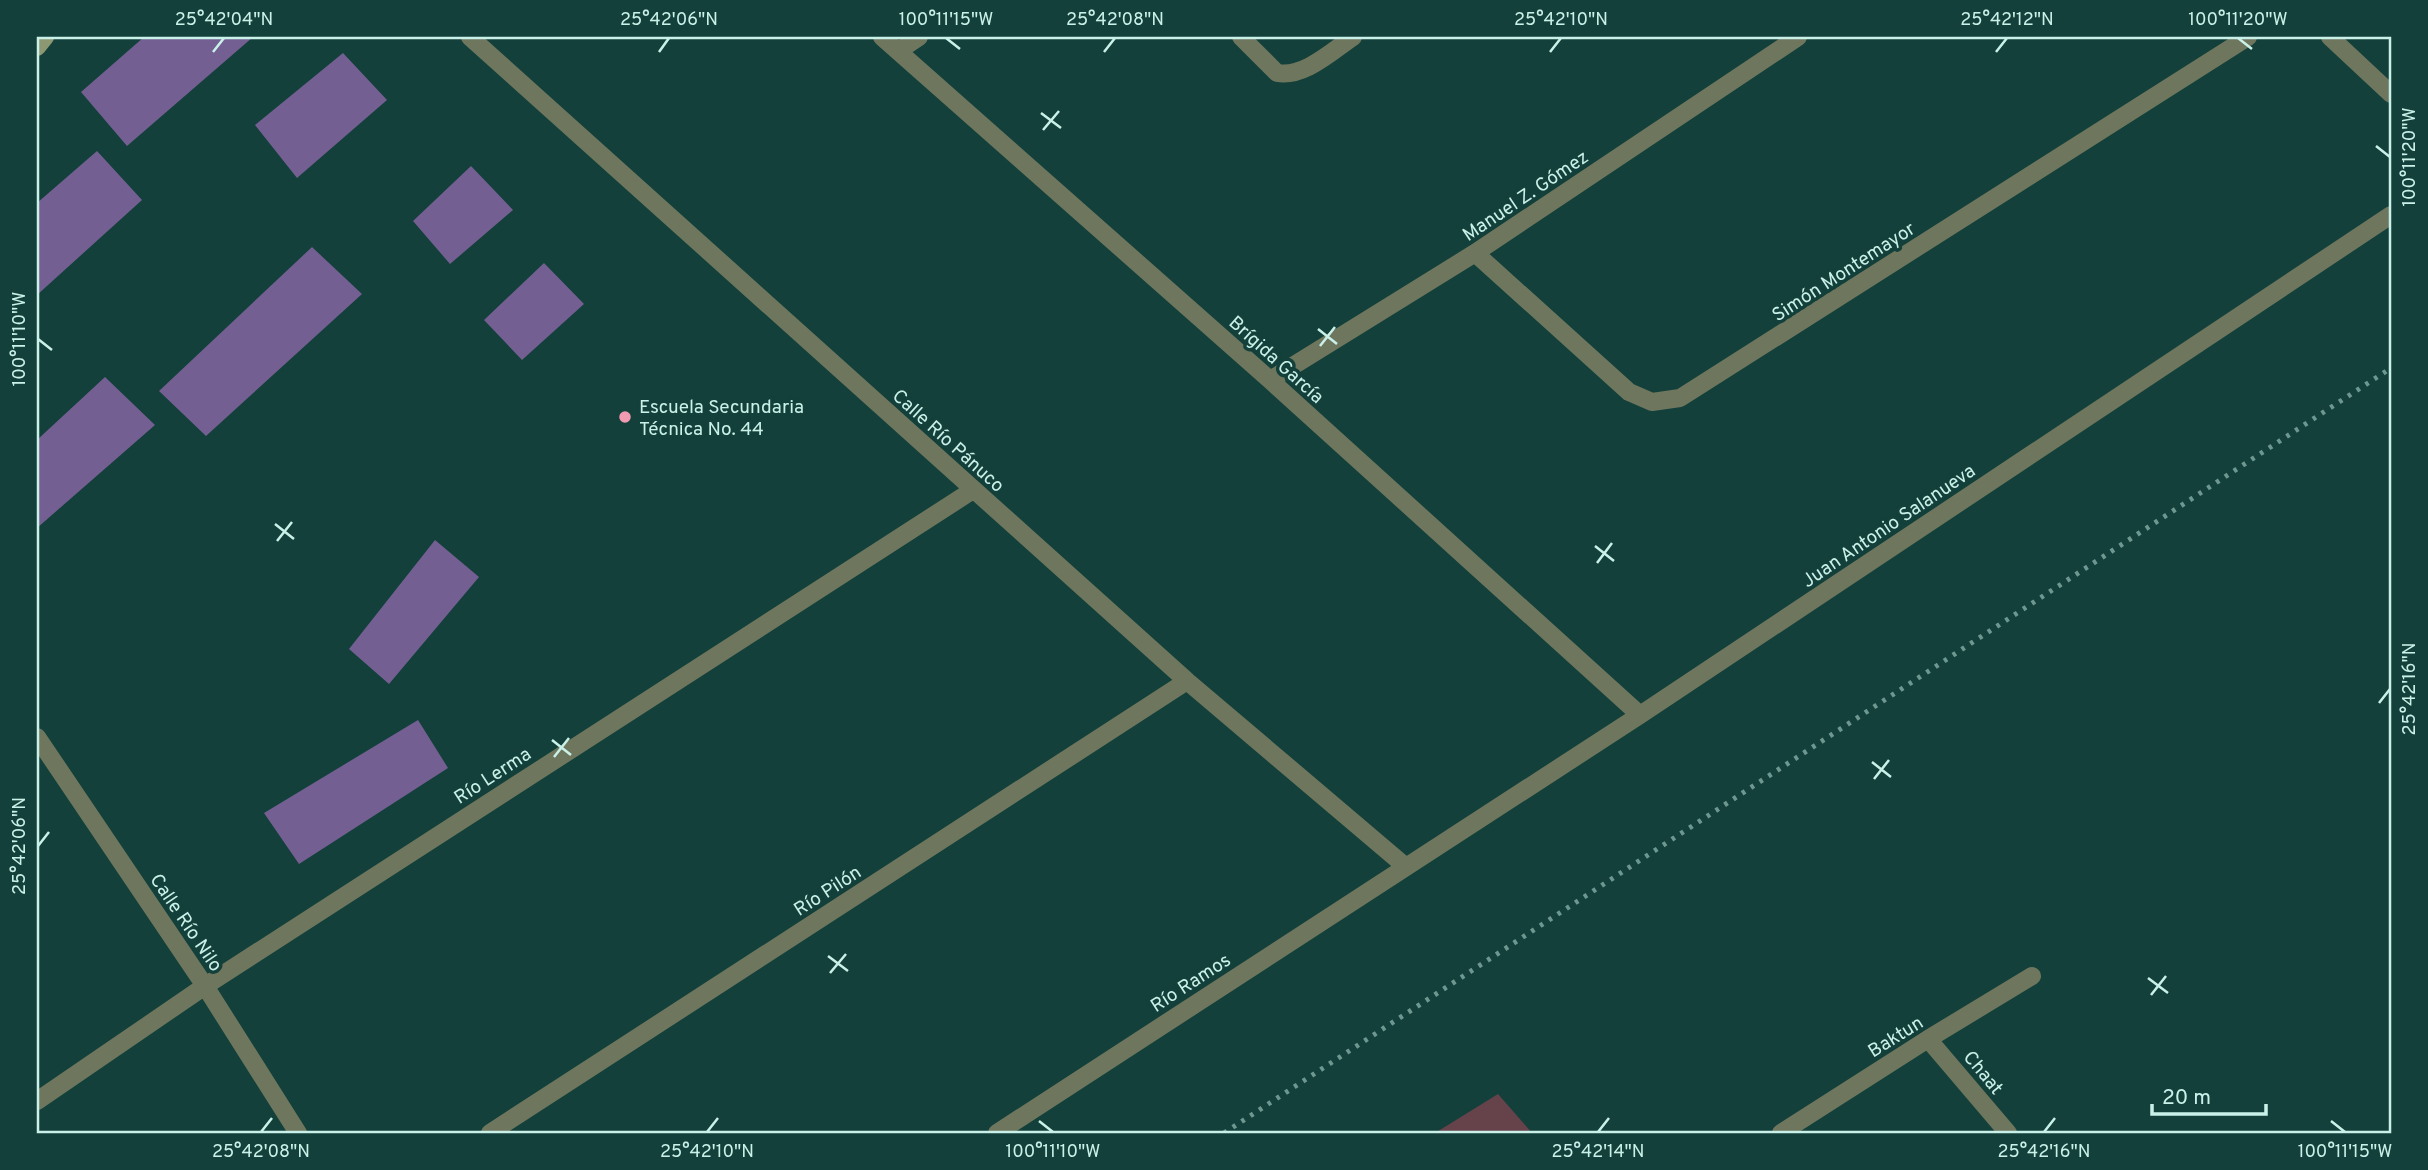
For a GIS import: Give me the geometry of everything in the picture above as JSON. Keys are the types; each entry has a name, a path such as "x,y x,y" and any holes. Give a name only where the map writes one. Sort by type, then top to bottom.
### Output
{"street":[{"path":"37,47 45,37"},
{"name":"Calle Río Pánuco","path":"470,37 1187,681 1405,866"},
{"name":"Brígida García","path":"882,37 1270,380 1640,715"},
{"path":"898,51 919,37"},
{"path":"1241,37 1277,73 1284,75 1306,68 1353,37"},
{"name":"Manuel Z. Gómez","path":"1270,380 1475,253 1798,37"},
{"name":"Simón Montemayor","path":"1475,253 1629,391 1652,402 1680,398 2248,37"},
{"path":"2330,37 2391,94"},
{"name":"Juan Antonio Salanueva","path":"1405,866 1640,715 2391,215"},
{"name":"Río Lerma","path":"37,1101 205,986 973,490"},
{"name":"Río Pilón","path":"490,1133 1187,681"},
{"name":"Calle Río Nilo","path":"37,737 205,986 298,1133"},
{"name":"Río Ramos","path":"997,1133 1405,866"},
{"name":"Baktun","path":"1781,1133 2032,976"},
{"name":"Chaat","path":"1928,1039 2008,1133"}],"shaded area":[{"path":"1498,1094 1532,1133 1435,1133"}],"building":[{"path":"144,37 253,37 127,146 81,92"},
{"path":"343,53 387,100 297,178 255,125"},
{"path":"97,151 142,200 37,295 37,203"},
{"path":"471,166 513,210 450,264 413,221"},
{"path":"312,247 362,294 206,436 159,391"},
{"path":"544,263 584,304 522,360 484,320"},
{"path":"105,377 155,425 37,528 37,440"},
{"path":"435,540 479,577 389,684 349,649"},
{"path":"418,720 448,768 299,864 264,813"}],"railway":[{"path":"1224,1133 2391,368"}],"place":[{"name":"Escuela Secundaria Técnica No. 44","path":"625,417"}]}
